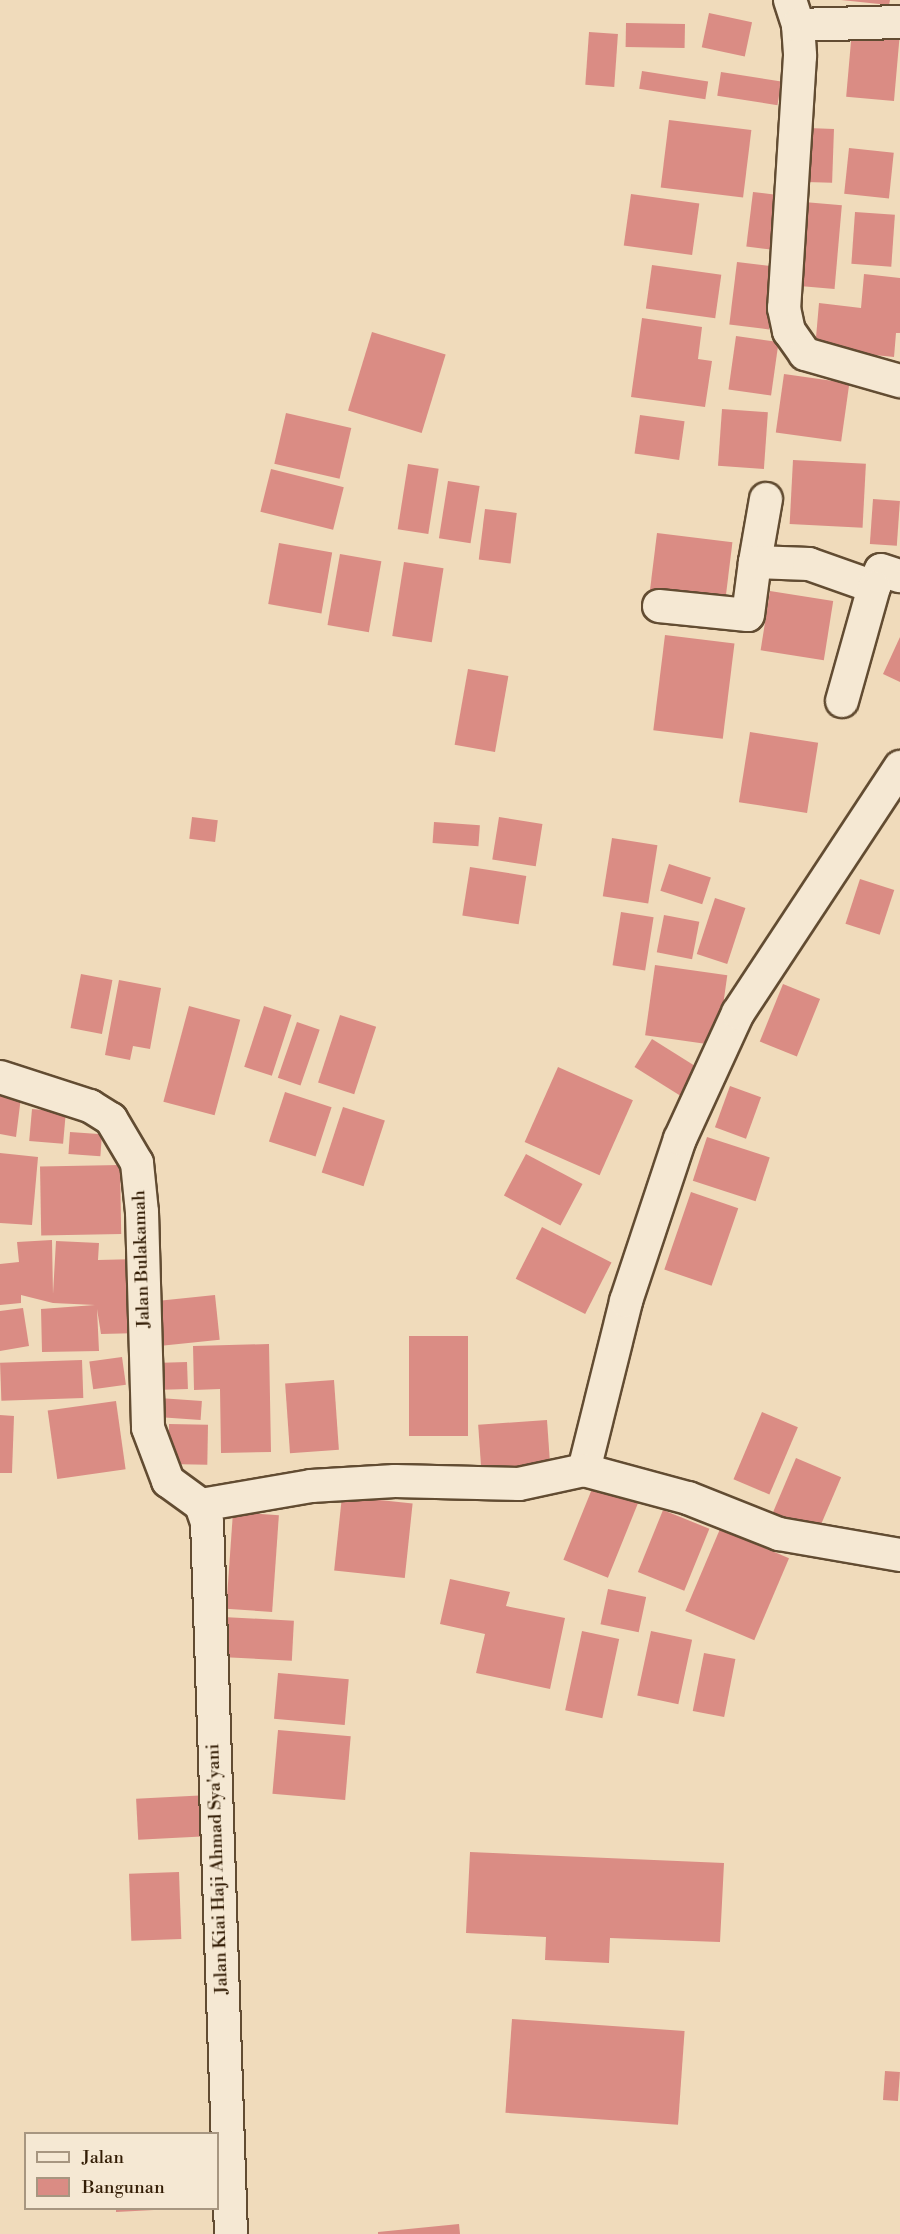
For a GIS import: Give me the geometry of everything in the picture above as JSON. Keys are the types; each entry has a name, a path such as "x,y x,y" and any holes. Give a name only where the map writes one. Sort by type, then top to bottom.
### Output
{"street":[{"path":"900,22 794,13 800,56 784,308 789,332 805,354 900,381"},
{"path":"659,606 748,615 766,499"},
{"path":"755,562 809,564 887,581 842,701"},
{"path":"584,1470 626,1301 680,1139 738,1013 900,767"},
{"name":"Jalan Bulakamah","path":"0,1077 90,1106 111,1119 137,1163 142,1212 148,1428 168,1481 201,1505"},
{"path":"201,1505 311,1486 395,1482 519,1484 584,1470 688,1498 779,1534 900,1555"},
{"name":"Jalan Kiai Haji Ahmad Sya'yani","path":"201,1505 207,1522 231,2234"}],"building":[{"path":"841,0 890,0 889,5"},
{"path":"709,13 752,22 745,56 702,47"},
{"path":"626,23 685,24 685,48 626,47"},
{"path":"852,30 900,34 894,101 846,97"},
{"path":"589,32 618,34 614,87 585,85"},
{"path":"642,71 708,81 705,99 639,89"},
{"path":"721,72 781,82 777,105 717,96"},
{"path":"669,120 751,130 743,198 661,187"},
{"path":"808,128 834,129 832,183 806,182"},
{"path":"849,148 894,153 889,198 844,194"},
{"path":"753,192 784,196 777,250 746,247"},
{"path":"631,194 699,204 692,255 624,245"},
{"path":"804,202 842,205 835,289 797,286"},
{"path":"855,212 895,215 891,267 851,264"},
{"path":"737,262 777,267 769,329 729,325"},
{"path":"652,265 721,275 715,318 646,309"},
{"path":"864,274 900,278 900,333 896,333 894,357 815,349 819,303 861,308"},
{"path":"642,318 702,327 698,359 712,361 705,407 631,397"},
{"path":"372,332 446,355 422,433 348,410"},
{"path":"736,336 779,342 771,395 728,389"},
{"path":"784,374 849,383 841,442 776,432"},
{"path":"722,409 768,412 764,469 718,466"},
{"path":"286,413 351,428 340,479 274,464"},
{"path":"640,415 685,421 679,460 635,454"},
{"path":"793,460 866,464 863,528 790,524"},
{"path":"408,464 439,469 428,534 398,529"},
{"path":"271,469 344,487 333,530 260,512"},
{"path":"448,481 480,486 471,543 439,538"},
{"path":"873,499 900,501 897,546 870,544"},
{"path":"485,509 517,513 511,564 479,560"},
{"path":"657,533 732,542 725,603 650,594"},
{"path":"279,543 332,552 321,613 268,604"},
{"path":"340,554 381,561 369,632 327,625"},
{"path":"404,562 444,568 432,642 392,636"},
{"path":"770,591 833,601 824,660 761,650"},
{"path":"665,635 734,644 723,739 653,730"},
{"path":"900,637 900,682 883,674"},
{"path":"468,669 508,676 495,752 455,745"},
{"path":"750,732 818,743 807,813 739,802"},
{"path":"192,817 218,820 215,842 189,839"},
{"path":"499,817 542,824 536,866 492,859"},
{"path":"434,822 480,825 478,846 433,843"},
{"path":"612,838 657,845 648,903 603,896"},
{"path":"669,864 711,878 702,904 660,891"},
{"path":"470,867 526,876 519,924 462,915"},
{"path":"860,879 894,890 880,935 845,924"},
{"path":"715,898 745,908 727,964 697,954"},
{"path":"621,912 654,917 645,970 613,965"},
{"path":"664,915 699,922 692,959 657,952"},
{"path":"655,965 727,975 717,1045 645,1035"},
{"path":"81,974 112,980 102,1034 71,1028"},
{"path":"119,980 161,988 150,1049 133,1046 130,1060 105,1055"},
{"path":"783,984 820,999 797,1056 760,1041"},
{"path":"189,1006 240,1020 215,1115 163,1102"},
{"path":"264,1006 292,1015 272,1076 244,1067"},
{"path":"340,1015 376,1027 354,1094 318,1083"},
{"path":"297,1022 320,1030 300,1086 278,1078"},
{"path":"652,1039 699,1068 681,1096 635,1067"},
{"path":"558,1067 633,1100 600,1175 525,1142"},
{"path":"730,1086 761,1097 746,1139 715,1127"},
{"path":"285,1092 332,1107 316,1157 269,1141"},
{"path":"0,1094 21,1097 16,1137 0,1134"},
{"path":"343,1107 385,1121 364,1186 322,1173"},
{"path":"32,1109 66,1112 63,1144 29,1141"},
{"path":"70,1132 102,1134 100,1156 68,1154"},
{"path":"707,1137 770,1157 756,1201 693,1181"},
{"path":"0,1153 38,1157 32,1225 0,1223"},
{"path":"526,1154 583,1184 560,1226 504,1195"},
{"path":"120,1165 121,1234 41,1235 40,1166"},
{"path":"691,1192 738,1208 712,1286 664,1270"},
{"path":"542,1227 611,1262 585,1314 516,1279"},
{"path":"52,1240 53,1294 56,1241 99,1243 98,1260 139,1259 141,1333 101,1334 97,1309 99,1351 42,1352 41,1309 95,1305 53,1303 21,1295 21,1303 0,1305 0,1264 19,1262 17,1242"},
{"path":"215,1295 220,1340 164,1346 159,1301"},
{"path":"23,1308 29,1346 0,1351 0,1311"},
{"path":"409,1336 468,1336 468,1436 409,1436"},
{"path":"269,1344 271,1452 221,1453 220,1389 194,1390 193,1346"},
{"path":"122,1357 126,1385 93,1389 89,1362"},
{"path":"82,1360 83,1398 1,1401 0,1363"},
{"path":"187,1362 188,1389 163,1390 162,1363"},
{"path":"334,1380 339,1450 290,1453 285,1383"},
{"path":"159,1398 202,1401 201,1420 158,1417"},
{"path":"116,1401 126,1469 57,1479 48,1411"},
{"path":"762,1412 798,1427 769,1494 733,1479"},
{"path":"0,1415 14,1416 12,1473 0,1473"},
{"path":"547,1420 550,1465 481,1470 478,1425"},
{"path":"169,1424 208,1425 207,1465 168,1464"},
{"path":"796,1458 841,1477 817,1533 772,1514"},
{"path":"596,1479 641,1497 608,1578 563,1560"},
{"path":"342,1496 413,1503 405,1578 334,1571"},
{"path":"663,1510 709,1529 684,1591 638,1572"},
{"path":"233,1512 279,1515 272,1612 226,1609"},
{"path":"720,1529 789,1558 754,1640 685,1611"},
{"path":"450,1579 510,1592 506,1606 565,1618 550,1689 476,1673 485,1634 440,1624"},
{"path":"608,1589 646,1597 639,1632 601,1624"},
{"path":"223,1617 294,1621 292,1661 221,1657"},
{"path":"582,1631 619,1639 602,1718 565,1710"},
{"path":"651,1631 692,1640 678,1704 637,1696"},
{"path":"704,1653 735,1659 724,1717 693,1711"},
{"path":"278,1673 349,1679 345,1725 274,1719"},
{"path":"278,1730 351,1736 345,1800 272,1794"},
{"path":"209,1795 211,1836 138,1840 136,1799"},
{"path":"470,1852 724,1863 720,1942 610,1938 609,1963 545,1960 546,1937 466,1933"},
{"path":"179,1872 181,1939 131,1941 129,1874"},
{"path":"512,2019 685,2031 678,2125 505,2113"},
{"path":"885,2071 900,2072 898,2101 883,2100"},
{"path":"116,2210 154,2210 116,2212"},
{"path":"459,2224 460,2234 378,2234 378,2232"}]}
